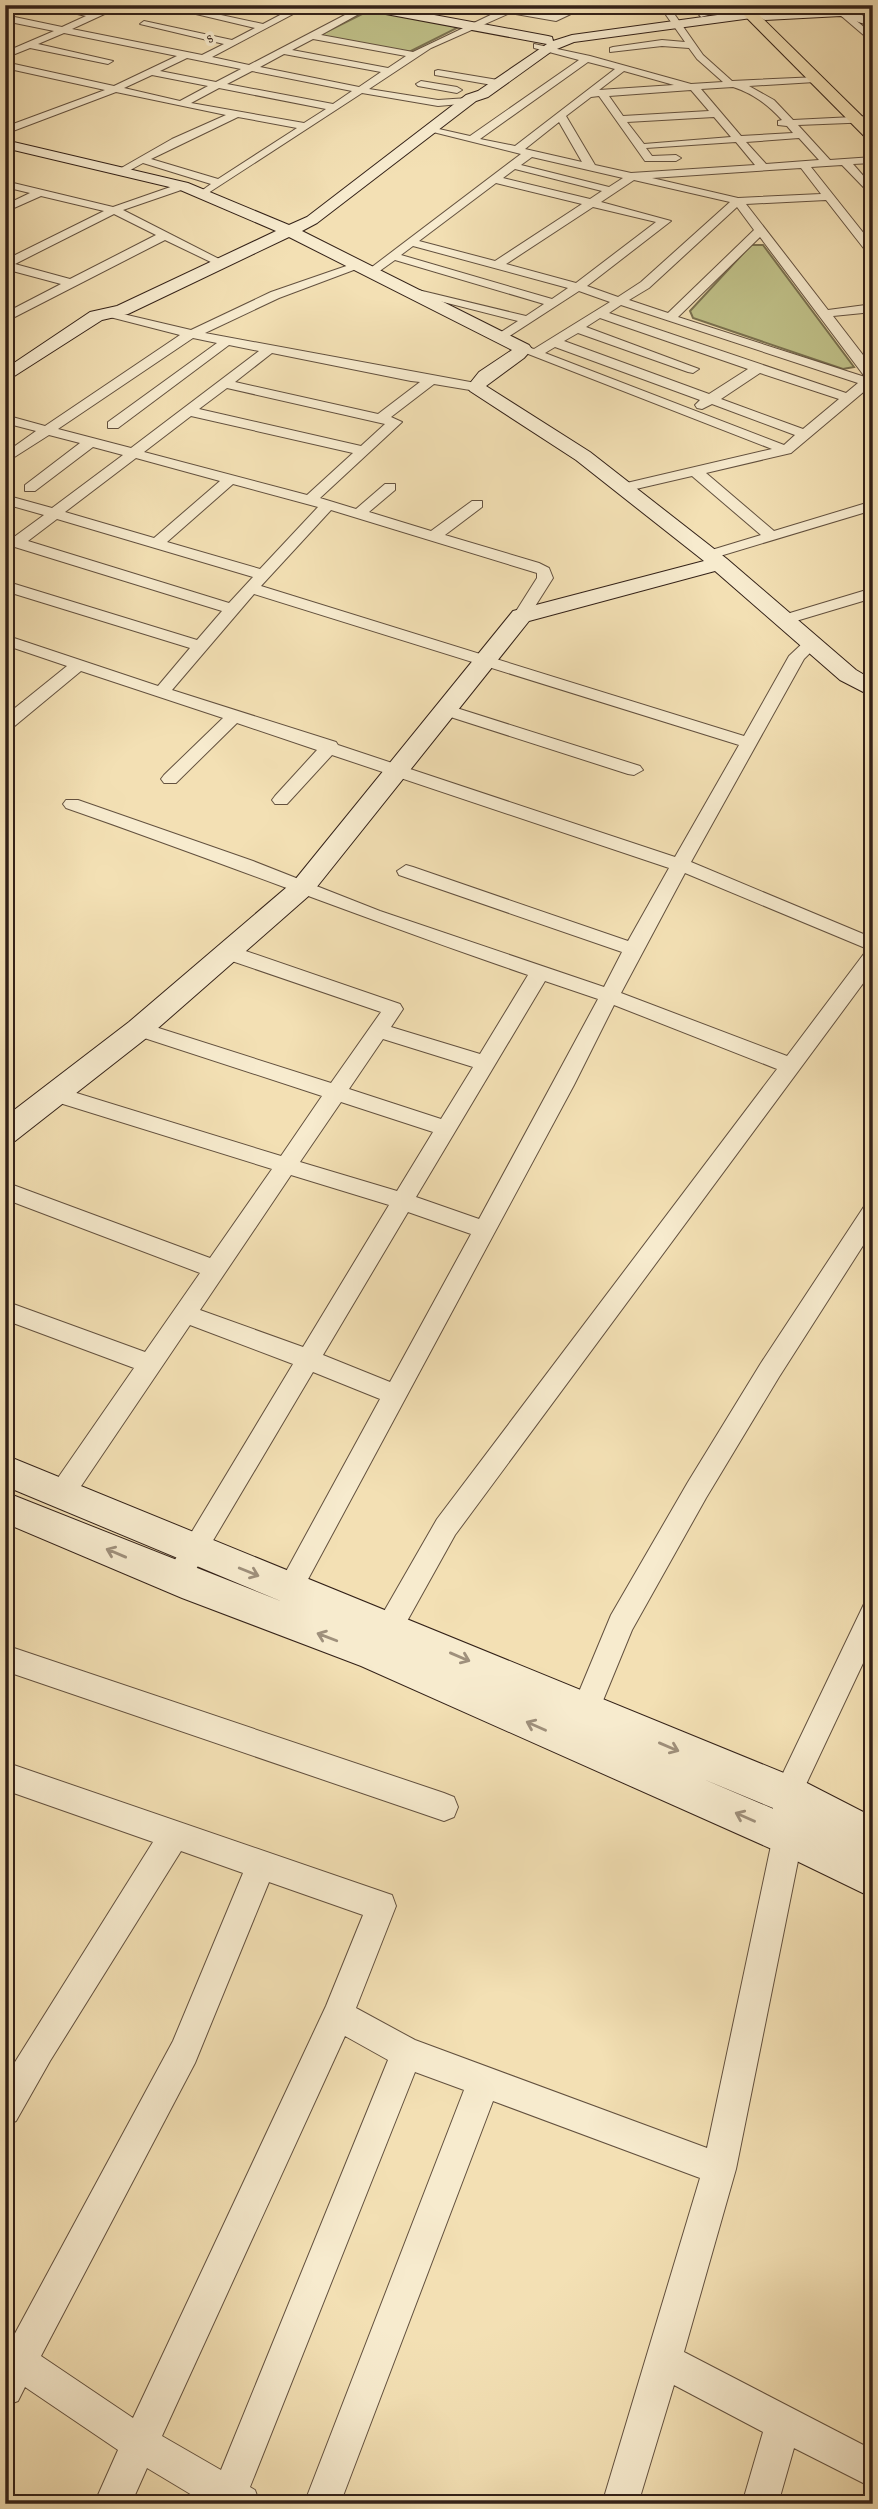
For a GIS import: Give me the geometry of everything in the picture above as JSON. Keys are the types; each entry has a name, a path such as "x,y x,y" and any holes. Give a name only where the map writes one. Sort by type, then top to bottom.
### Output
{"main road":[{"path":"754,10 815,79 868,121"},
{"path":"754,10 868,121 873,136"}],"street":[{"path":"43,5 97,16"},
{"path":"5,55 120,5"},
{"path":"109,40 188,5"},
{"path":"250,5 291,13"},
{"name":"s","path":"202,58 306,5"},
{"path":"484,5 556,18 586,5"},
{"path":"202,194 415,55 520,5"},
{"path":"663,6 676,5"},
{"path":"821,5 873,23"},
{"path":"181,104 366,6 473,26 694,88 762,166"},
{"path":"663,6 700,57 727,81"},
{"path":"179,9 264,27"},
{"path":"544,45 675,21 700,10 842,12 873,40"},
{"path":"5,377 96,316 110,313 312,220 430,130 495,76 544,45 675,21 754,10"},
{"path":"5,18 436,103 470,97"},
{"path":"144,24 233,43"},
{"path":"313,36 415,55"},
{"path":"572,39 638,57"},
{"path":"5,41 108,61"},
{"path":"613,50 666,43 692,45"},
{"path":"68,79 141,46"},
{"path":"283,51 389,71"},
{"path":"5,131 114,90 185,55"},
{"path":"473,139 587,58"},
{"path":"5,65 181,104 305,126"},
{"path":"518,149 622,68"},
{"path":"151,72 332,107"},
{"path":"438,73 495,76"},
{"path":"699,74 754,91 771,102 826,162"},
{"path":"589,94 694,88 727,81 815,79"},
{"path":"421,84 470,97"},
{"path":"602,93 650,160 689,158"},
{"path":"613,108 708,103"},
{"path":"121,171 236,114"},
{"path":"620,119 718,114"},
{"path":"561,116 590,166"},
{"path":"766,124 868,121"},
{"path":"727,125 740,125"},
{"path":"430,130 738,201 828,197"},
{"path":"639,146 802,135"},
{"path":"5,144 183,186 290,231 529,352 786,450"},
{"path":"5,459 45,429 182,338 275,295 363,269 393,256 531,152"},
{"path":"739,155 751,154"},
{"path":"141,159 219,183"},
{"path":"497,265 633,176 873,160"},
{"path":"844,161 873,194"},
{"path":"803,164 873,253"},
{"path":"514,166 610,190"},
{"path":"496,180 665,221 578,287 502,337"},
{"path":"5,184 114,210 221,263"},
{"path":"5,265 114,210 183,186"},
{"path":"5,209 43,191"},
{"path":"738,201 871,379"},
{"path":"476,387 480,378 516,358 554,342 645,285 738,201"},
{"path":"670,318 761,230"},
{"path":"5,318 165,235"},
{"path":"413,243 578,287 871,379"},
{"path":"393,256 554,303"},
{"path":"5,265 70,283"},
{"path":"414,293 528,320"},
{"path":"5,304 21,309"},
{"path":"822,314 873,308"},
{"path":"110,313 192,334 476,387 583,456 715,559 848,675 873,690"},
{"path":"599,314 848,398"},
{"path":"576,328 694,369"},
{"path":"113,425 228,341"},
{"path":"554,342 805,434"},
{"path":"11,541 54,515 270,349"},
{"path":"688,413 758,368"},
{"path":"623,488 786,450 871,379"},
{"path":"382,418 431,380"},
{"path":"225,384 395,423 310,500"},
{"path":"189,411 363,451"},
{"path":"5,419 435,536 534,566 544,571 545,578 522,616 444,709 303,887 139,1029 5,1133"},
{"path":"30,488 92,441"},
{"path":"696,472 771,536"},
{"path":"156,544 230,479"},
{"path":"358,514 390,487"},
{"path":"5,499 263,575"},
{"path":"435,536 477,504"},
{"path":"162,691 232,608 328,505"},
{"path":"522,616 715,559 771,536 873,505"},
{"path":"11,541 232,608"},
{"path":"5,586 200,646"},
{"path":"250,588 749,743"},
{"path":"786,619 873,593"},
{"path":"5,640 681,865 873,945"},
{"path":"290,1588 485,1230 633,949 797,656 812,643"},
{"path":"5,725 80,664"},
{"path":"444,709 634,771"},
{"path":"170,779 236,715"},
{"path":"281,800 330,746"},
{"path":"72,804 373,915 610,996 791,1066"},
{"path":"406,871 633,949"},
{"path":"62,1493 393,1009 228,952"},
{"path":"381,1640 446,1527 873,956"},
{"path":"185,1563 540,972"},
{"path":"139,1029 446,1128"},
{"path":"378,1030 485,1063"},
{"path":"57,1095 402,1201 485,1230"},
{"path":"5,1190 215,1269"},
{"path":"585,1711 621,1623 697,1490 769,1370 873,1211"},
{"path":"5,1310 151,1364"},
{"path":"185,1314 394,1394"},
{"path":"5,1470 62,1493 185,1563 381,1640 585,1711 788,1794 873,1839"},
{"path":"5,1507 185,1563 290,1588 381,1640 873,1878"},
{"path":"620,2504 719,2169 788,1836 788,1794 873,1613"},
{"path":"5,1658 444,1807"},
{"path":"6,1777 381,1906 338,2015 112,2504"},
{"path":"5,2110 46,2039 174,1836"},
{"path":"261,1865 184,2052 10,2368 141,2444 232,2501 407,2053"},
{"path":"338,2015 407,2053 719,2169"},
{"path":"321,2504 484,2081"},
{"path":"664,2361 873,2470"},
{"path":"761,2504 783,2423"}],"green space":[{"path":"370,10 459,27 409,52 318,36"},
{"path":"751,245 763,245 854,367 843,369 693,318 690,311"}]}
